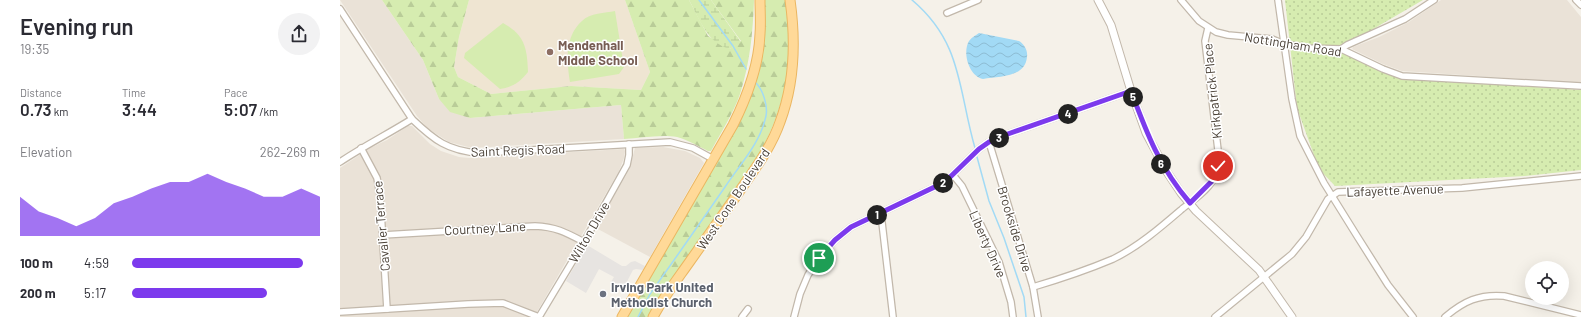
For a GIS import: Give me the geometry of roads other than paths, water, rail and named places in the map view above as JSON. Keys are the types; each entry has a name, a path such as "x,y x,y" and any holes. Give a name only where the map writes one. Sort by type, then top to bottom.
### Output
{"main road":[{"path":"622,317 733,125 749,88 760,35 760,0"},
{"name":"West Cone Boulevard","path":"653,317 755,169 768,149 780,123 786,104 793,68 794,39 790,0"}],"street":[{"path":"947,13 978,0"},
{"path":"1098,0 1111,25 1131,91 1146,133 1159,160 1190,203 1249,259 1265,277 1292,317"},
{"name":"Nottingham Road","path":"1181,0 1190,12 1208,28 1216,32 1228,35 1272,39 1284,44 1308,48 1341,49 1383,69 1402,76 1581,86"},
{"path":"1278,0 1292,99 1300,136 1312,161 1332,195 1388,285 1413,317"},
{"path":"1341,49 1405,20 1434,0"},
{"path":"1576,0 1581,5"},
{"name":"Saint Regis Road","path":"341,13 412,119 434,138 462,152 479,153 533,151 670,142 693,148 713,159"},
{"name":"Kirkpatrick Place","path":"1033,287 1065,277 1114,258 1152,233 1190,203 1212,181 1218,162 1218,150 1205,42 1208,28"},
{"path":"794,317 800,294 808,275 819,258 835,240 851,227 881,214 945,182 979,149 989,142 1131,91"},
{"path":"340,162 361,148 412,119"},
{"name":"Brookside Drive","path":"989,142 1033,287 1038,317"},
{"name":"Wilton Drive","path":"539,317 584,242 627,165 629,144"},
{"name":"Cavalier Terrace","path":"361,148 377,178 383,235 387,308"},
{"name":"Liberty Drive","path":"953,175 962,186 999,262 1011,302 1013,317"},
{"name":"Lafayette Avenue","path":"1215,317 1292,254 1306,238 1328,198 1338,192 1462,188 1581,176"},
{"path":"881,214 893,317"},
{"name":"Courtney Lane","path":"383,235 549,226 560,229 584,242"},
{"path":"1445,317 1469,300 1494,295 1504,296 1581,315"},
{"path":"340,312 387,308 503,303 539,317"},
{"path":"742,317 748,309"}],"water":[{"path":"979,33 1021,42 1027,52 1025,64 1022,69 1010,75 983,79 978,77 968,63 966,52 969,41"}],"waterway":[{"path":"699,0 733,46 746,69"},
{"path":"912,0 929,16 941,33 950,50 961,87 975,148"},
{"path":"638,317 650,294 749,153 759,136 766,116 766,107 763,93 755,82"},
{"path":"977,157 989,201 1004,238 1024,297 1026,317"}],"place":[{"name":"Mendenhall Middle School","path":"550,52"},
{"name":"Irving Park United Methodist Church","path":"603,294"}]}
